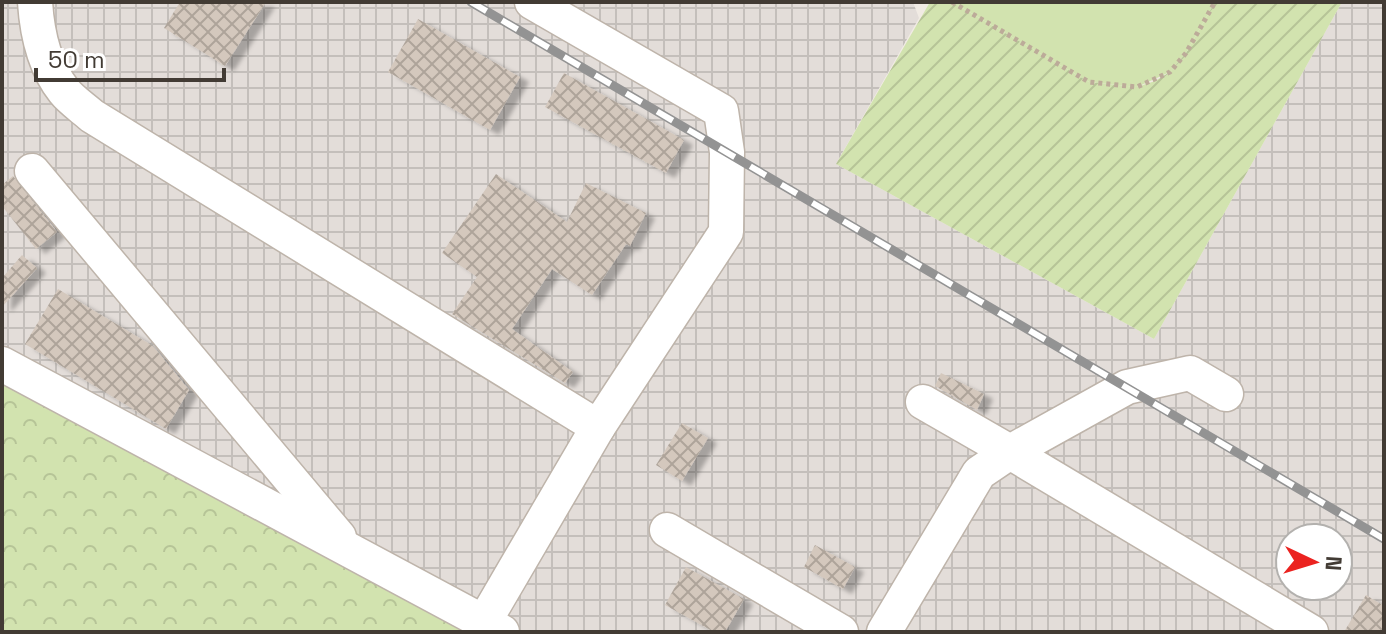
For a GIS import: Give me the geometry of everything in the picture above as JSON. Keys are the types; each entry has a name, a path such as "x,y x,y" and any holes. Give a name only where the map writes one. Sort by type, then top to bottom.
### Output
{"street":[{"path":"35,2 38,33 46,60 64,91 92,116 598,427"},
{"path":"2,364 493,627 598,427 726,232 725,138 721,111 532,2"},
{"path":"32,171 349,550"},
{"path":"884,632 979,473 1010,452 1127,387 1190,373 1226,394"},
{"path":"923,402 1311,632"},
{"path":"667,530 841,632"}],"path":[{"path":"952,2 1089,82 1137,87 1170,72 1186,53 1215,2"}],"shaded area":[{"path":"2,2 913,2 919,18 836,164 1154,339 1342,2 1384,2 1384,632 502,632 2,364"}],"green space":[{"path":"930,2 952,2 1089,82 1137,87 1170,72 1186,53 1215,2 1342,2 1154,339 836,164"},
{"path":"952,2 1215,2 1186,53 1170,72 1137,87 1089,82"},
{"path":"2,364 502,632 2,632"}],"building":[{"path":"180,2 266,2 225,66 164,28"},
{"path":"418,19 520,77 490,130 388,72"},
{"path":"564,73 684,140 666,173 545,107"},
{"path":"496,174 567,222 586,183 646,213 630,246 626,244 592,295 552,269 512,329 573,372 565,383 452,314 477,277 442,253"},
{"path":"13,176 57,232 36,249 2,206 2,185"},
{"path":"22,255 37,268 2,307 2,278"},
{"path":"58,289 153,346 189,390 166,429 25,344"},
{"path":"941,373 984,394 977,410 935,386"},
{"path":"682,423 708,438 682,481 656,465"},
{"path":"815,545 855,567 843,589 804,567"},
{"path":"686,567 744,599 725,632 714,632 665,605"},
{"path":"1366,595 1384,606 1384,632 1344,632"}],"railway":[{"path":"471,2 1384,539"}]}
